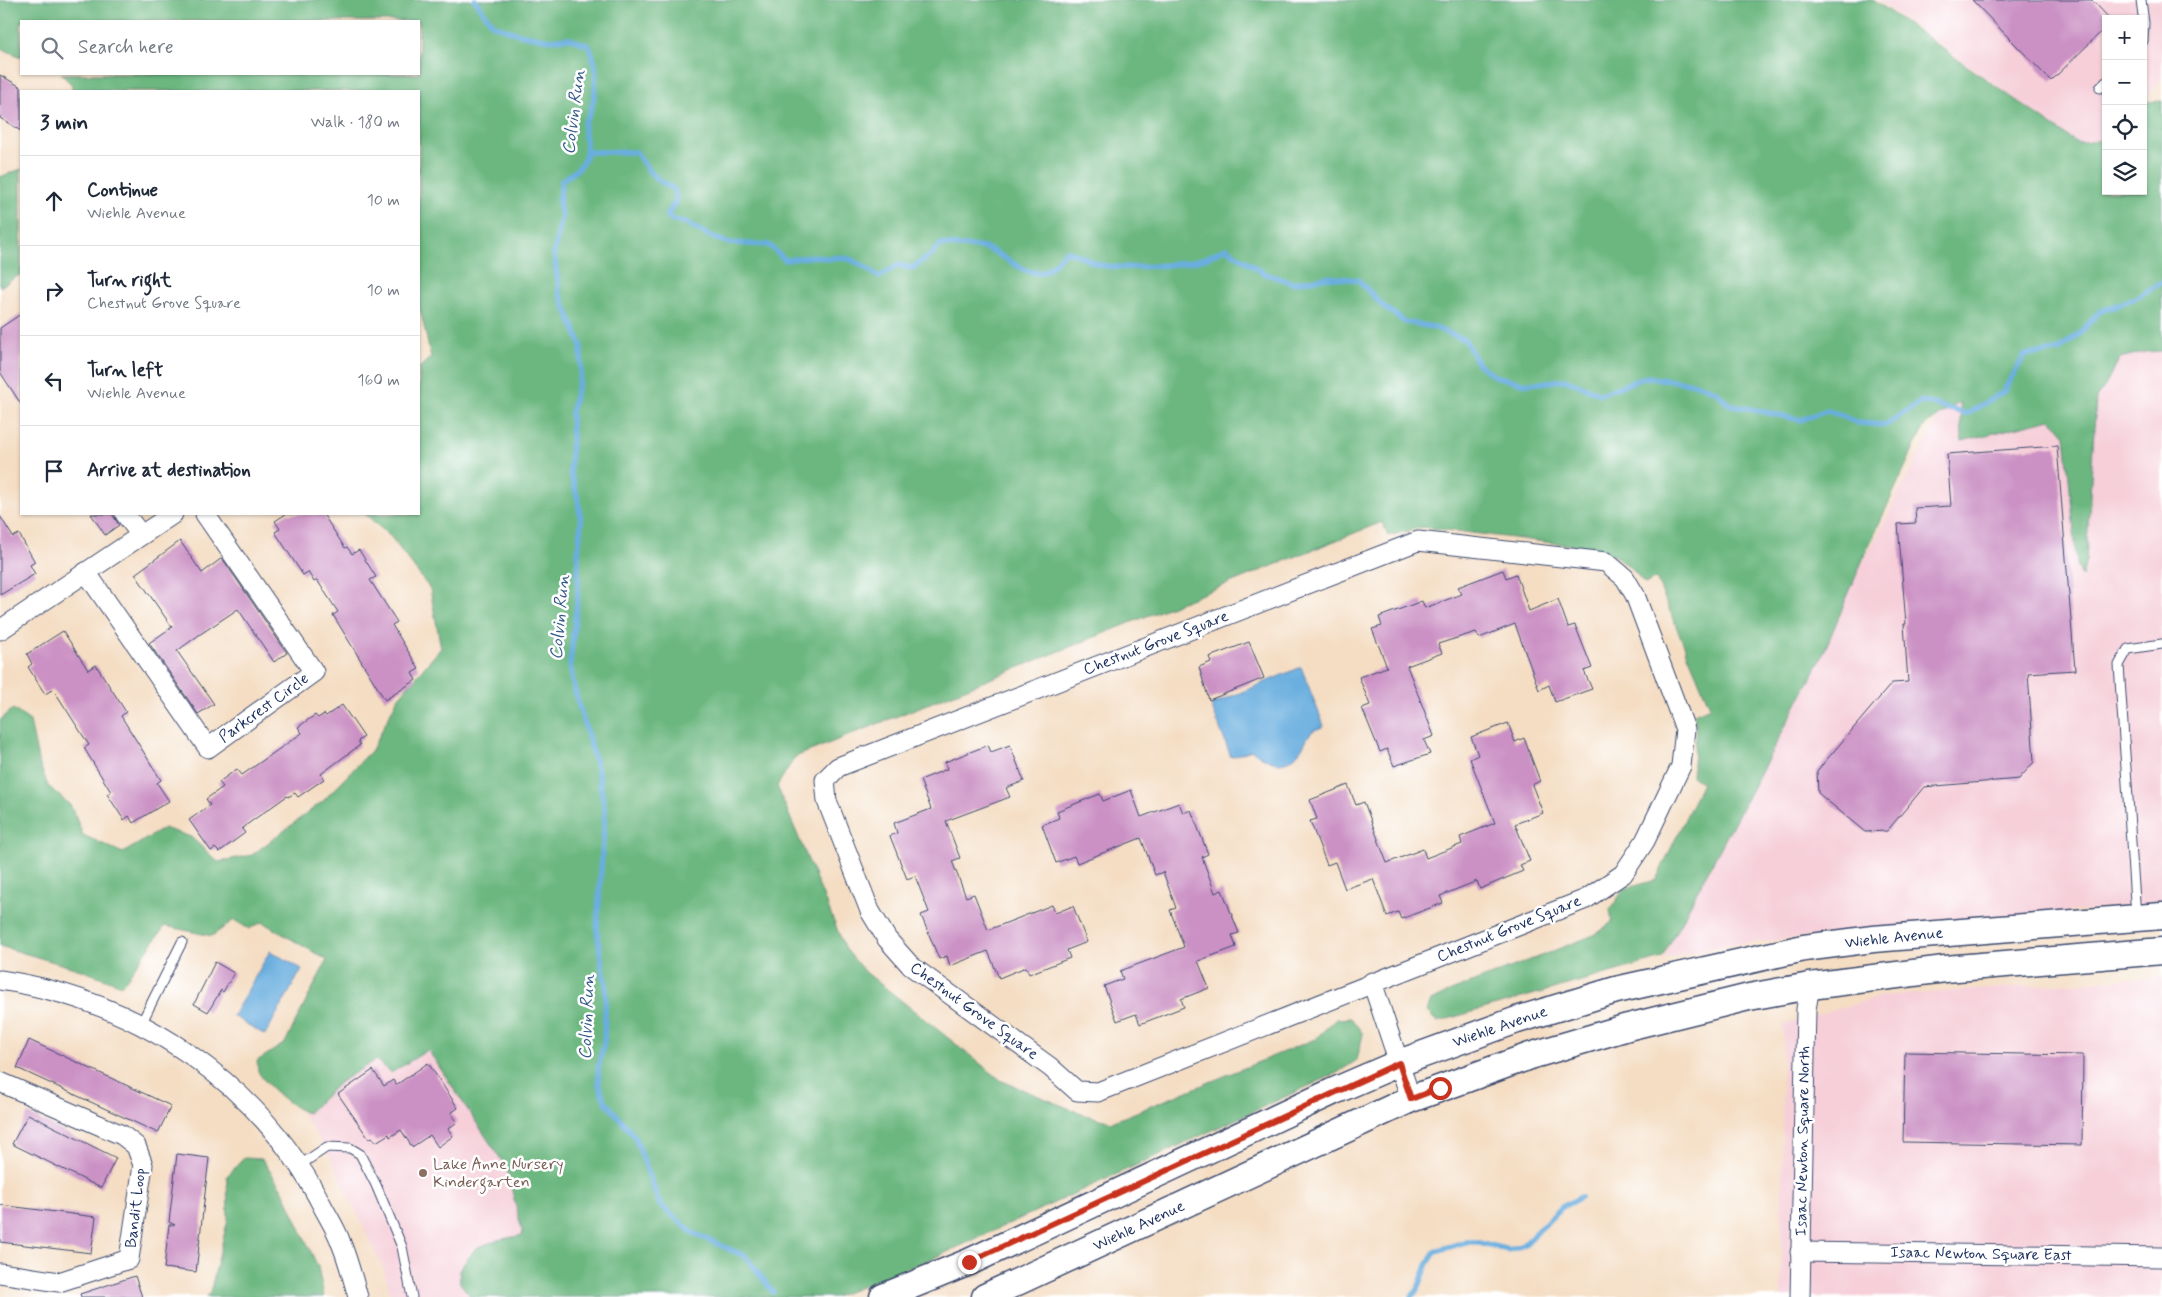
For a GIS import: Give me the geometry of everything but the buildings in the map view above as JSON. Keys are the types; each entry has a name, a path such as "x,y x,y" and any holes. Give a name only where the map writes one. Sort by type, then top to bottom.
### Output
{"main road":[{"name":"Wiehle Avenue","path":"883,1297 969,1262 1399,1063 1517,1020 1616,990 1804,948 1874,939 2162,916"},
{"name":"Wiehle Avenue","path":"985,1297 1411,1099 1530,1056 1628,1027 1749,997 1810,986 1945,969 2162,951"}],"street":[{"path":"127,515 141,535"},
{"path":"0,630 172,515"},
{"name":"Parkcrest Circle","path":"86,572 208,748 314,672 206,515"},
{"name":"Chestnut Grove Square","path":"1418,541 1606,562 1625,578 1635,595 1685,729 1681,766 1645,841 1623,874 1586,900 1372,982 1098,1092 1078,1091 1050,1067 911,966 886,938 870,911 844,847 827,801 825,780 838,768 1418,541"},
{"path":"0,979 81,998 141,1024 177,1044 209,1067 234,1089 260,1114 300,1165 341,1241 358,1297"},
{"path":"1372,982 1411,1099"},
{"name":"Isaac Newton Square North","path":"1800,1297 1806,1009 1810,986"},
{"name":"Bandit Loop","path":"0,1082 122,1135 136,1146 143,1165 129,1260 59,1282 0,1273"},
{"name":"Isaac Newton Square East","path":"1800,1252 2162,1257"}],"lane":[{"path":"2142,0 2143,15"},
{"path":"2136,918 2119,665 2128,648 2162,644"},
{"path":"141,1024 182,942"},
{"path":"300,1165 327,1147 350,1148 360,1154 376,1184 402,1247 412,1297"}],"shaded area":[{"path":"1877,0 2162,0 2162,78 2147,99 2147,15 2102,15 2102,140 2077,143"},
{"path":"2162,271 2162,903 1723,945 1663,959 1862,564 1943,408"},
{"path":"2162,977 2162,1297 1781,1297 1783,1025 1882,996"},
{"name":"Lake Anne Nursery Kindergarten","path":"428,1050 506,1167 523,1236 497,1240 471,1297 391,1297 384,1270 330,1156 301,1112 308,1113 340,1082 376,1059 391,1073"}],"green space":[{"path":"0,0 1873,0 2077,143 2102,140 2102,195 2147,195 2147,102 2162,101 2162,351 2144,352 2120,358 2105,386 2096,398 2086,561 2082,577 2077,564 2065,435 2051,419 1962,441 1960,402 1924,426 1866,552 1822,657 1662,958 1437,1022 1427,1012 1431,1001 1451,991 1594,935 1612,922 1610,910 1624,889 1656,880 1702,783 1692,776 1696,727 1694,714 1710,707 1656,578 1645,584 1631,568 1616,556 1586,547 1423,527 1388,536 1382,522 795,757 777,786 845,948 863,970 1002,1081 1085,1115 1112,1122 1315,1039 1336,1019 1351,1018 1363,1034 1357,1060 1337,1073 934,1258 835,1297 471,1297 460,1283 459,1270 476,1248 497,1240 523,1235 506,1167 428,1050 391,1073 376,1060 340,1082 308,1113 281,1097 258,1072 257,1061 285,1043 327,960 262,922 249,929 234,920 212,936 165,926 122,985 81,970 0,946 0,720 13,709 30,721 38,760 48,786 71,806 83,835 123,853 164,828 191,837 218,862 252,855 323,801 372,750 398,698 441,648 430,589 391,537 366,515 420,515 420,367 431,357 420,309 420,90 72,90 72,85 62,75 420,75 420,20 20,20 20,57 0,48"},
{"path":"20,169 20,275 0,287 0,177"},
{"path":"244,1158 262,1159 283,1191 318,1267 324,1297 205,1297 210,1293 228,1219 227,1176"}],"water":[{"path":"1301,667 1324,726 1314,730 1300,751 1288,761 1282,763 1270,761 1252,750 1231,757 1211,705"},
{"path":"270,951 302,969 265,1035 233,1016"}],"waterway":[{"name":"Colvin Run","path":"475,0 493,25 519,34 549,40 568,38 588,45 594,60 596,78 594,96 584,126 586,156 577,169 562,180 559,203 562,216 554,252 559,292 581,345 581,373 571,413 570,471 578,499 581,523 578,554 578,593 570,664 574,688 598,771 605,811 597,930 606,985 604,1043 598,1069 599,1085 605,1101 635,1137 660,1205 693,1233 745,1256 773,1292"},
{"path":"586,152 636,152 652,174 661,182 674,189 677,199 667,216 729,243 769,245 785,260 812,256 828,259 849,259 879,277 899,265 912,268 931,255 941,244 991,250 1023,269 1040,273 1055,264 1066,251 1075,253 1098,264 1134,267 1192,261 1208,257 1226,248 1263,273 1293,283 1329,277 1358,280 1384,307 1405,322 1433,327 1465,340 1478,364 1494,376 1527,384 1567,380 1600,394 1646,377 1697,384 1716,391 1728,404 1801,420 1827,410 1858,423 1886,425 1922,401 1967,414 2003,392 2025,355 2058,351 2080,333 2099,312 2135,298 2162,282"},
{"path":"1412,1297 1419,1286 1428,1263 1436,1251 1465,1242 1479,1242 1508,1250 1524,1245 1562,1207 1581,1197"}],"place":[{"name":"Lake Anne Nursery Kindergarten","path":"423,1173"}],"route":[{"path":"969,1262 1332,1092 1399,1063 1411,1099 1440,1088"}]}
